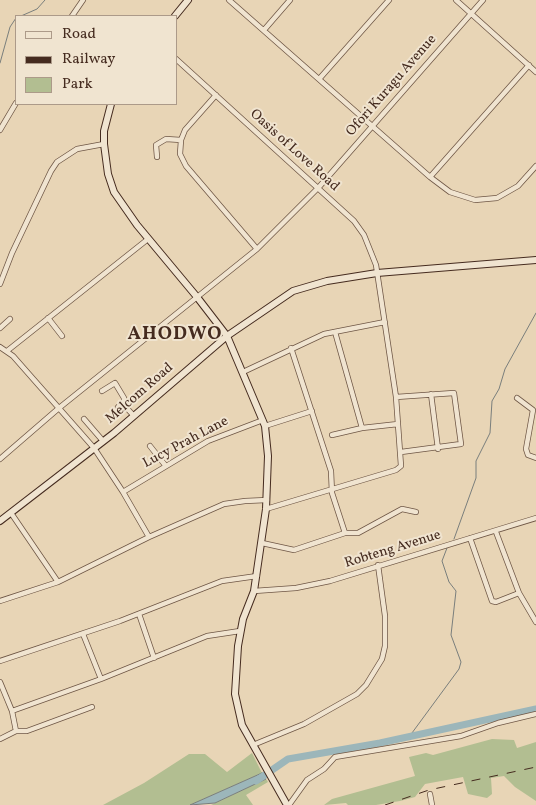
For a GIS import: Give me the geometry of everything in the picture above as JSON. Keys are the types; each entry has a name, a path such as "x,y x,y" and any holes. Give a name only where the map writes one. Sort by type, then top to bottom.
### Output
{"main road":[{"path":"176,15 188,0"},
{"path":"111,105 104,131 104,144 108,174 114,192 148,239 227,336 264,423 268,456 267,500 254,591 240,631 235,694 238,714 268,773 288,805"},
{"name":"Melcom Road","path":"0,521 134,416 227,336 294,291 326,281 378,273 536,260"}],"street":[{"path":"73,15 83,0"},
{"path":"229,0 320,78 430,177 456,195 484,200 497,198 511,191 536,166"},
{"path":"264,30 290,0"},
{"path":"320,78 389,0"},
{"path":"456,0 536,72"},
{"name":"Ofori Kuragu Avenue","path":"0,459 59,408 257,249 319,187 483,0"},
{"name":"Oasis of Love Road","path":"178,61 319,187 360,228 371,249 378,273 396,397 401,466 398,469 332,489"},
{"path":"430,177 528,65"},
{"path":"216,96 185,130 181,140 180,154 186,166 257,249"},
{"path":"0,130 15,105"},
{"path":"157,157 156,144 166,139 181,140"},
{"path":"0,284 12,253 50,171 57,162 77,149 104,144"},
{"path":"7,350 148,239"},
{"path":"48,318 62,336"},
{"path":"0,328 10,319"},
{"path":"243,372 291,348 335,332 385,322"},
{"path":"335,332 362,428"},
{"path":"0,347 7,350 94,448 123,492 149,537"},
{"path":"291,348 331,471 332,489 345,533"},
{"path":"102,391 115,383 124,398 120,405 134,416"},
{"path":"396,397 452,392 456,397 461,444 438,449 401,452"},
{"path":"431,394 438,449"},
{"path":"516,398 533,410 526,449 528,455 536,458"},
{"name":"Lucy Prah Lane","path":"123,492 165,465 223,434 312,411"},
{"path":"84,419 103,441"},
{"path":"332,435 362,428 398,424"},
{"path":"150,446 165,465"},
{"path":"266,509 332,489"},
{"path":"0,601 58,582 149,537 224,504 267,500"},
{"path":"262,543 294,550 345,533 358,533 402,509 416,512"},
{"path":"11,513 58,582"},
{"name":"Robteng Avenue","path":"254,591 313,585 496,532 536,518"},
{"path":"496,532 519,593 536,622"},
{"path":"470,538 492,601 496,602 519,593"},
{"path":"253,745 304,724 362,691 382,659 385,646 385,616 378,565"},
{"path":"0,661 83,634 222,582 257,576"},
{"path":"139,614 154,658"},
{"path":"12,711 100,679 207,636 240,631"},
{"path":"83,634 100,679"},
{"path":"0,682 12,711 16,731"},
{"path":"0,739 16,731 27,731 92,707"},
{"path":"288,805 308,780 324,769 335,757 461,736 470,731 488,728 498,723 536,714"},
{"path":"430,794 432,805"}],"green space":[{"path":"492,739 514,740 517,748 536,742 536,801 515,787 504,776 491,778 492,794 487,798 468,794 463,777 425,784 415,797 400,801 376,805 348,805 346,803 324,805 332,799 415,776 409,757 426,753 433,755"},
{"path":"252,753 262,773 190,805 103,805 144,783 189,754 205,754 227,772"},
{"path":"266,779 268,782 246,795 253,805 211,805"}],"water":[{"path":"262,773 266,779 215,803 190,805"}],"waterway":[{"path":"23,15 37,9 45,0"},
{"path":"0,63 10,27 15,20"},
{"path":"454,539 476,478 476,461 490,433 492,401 499,389 505,369 536,313"},
{"path":"409,737 459,669 461,662 451,635 456,591 449,582 442,561 447,548"},
{"path":"256,781 288,759 380,743 536,709"}],"railway":[{"path":"385,805 429,790 536,767"}],"district":[{"name":"AHODWO","path":"175,336"}]}
